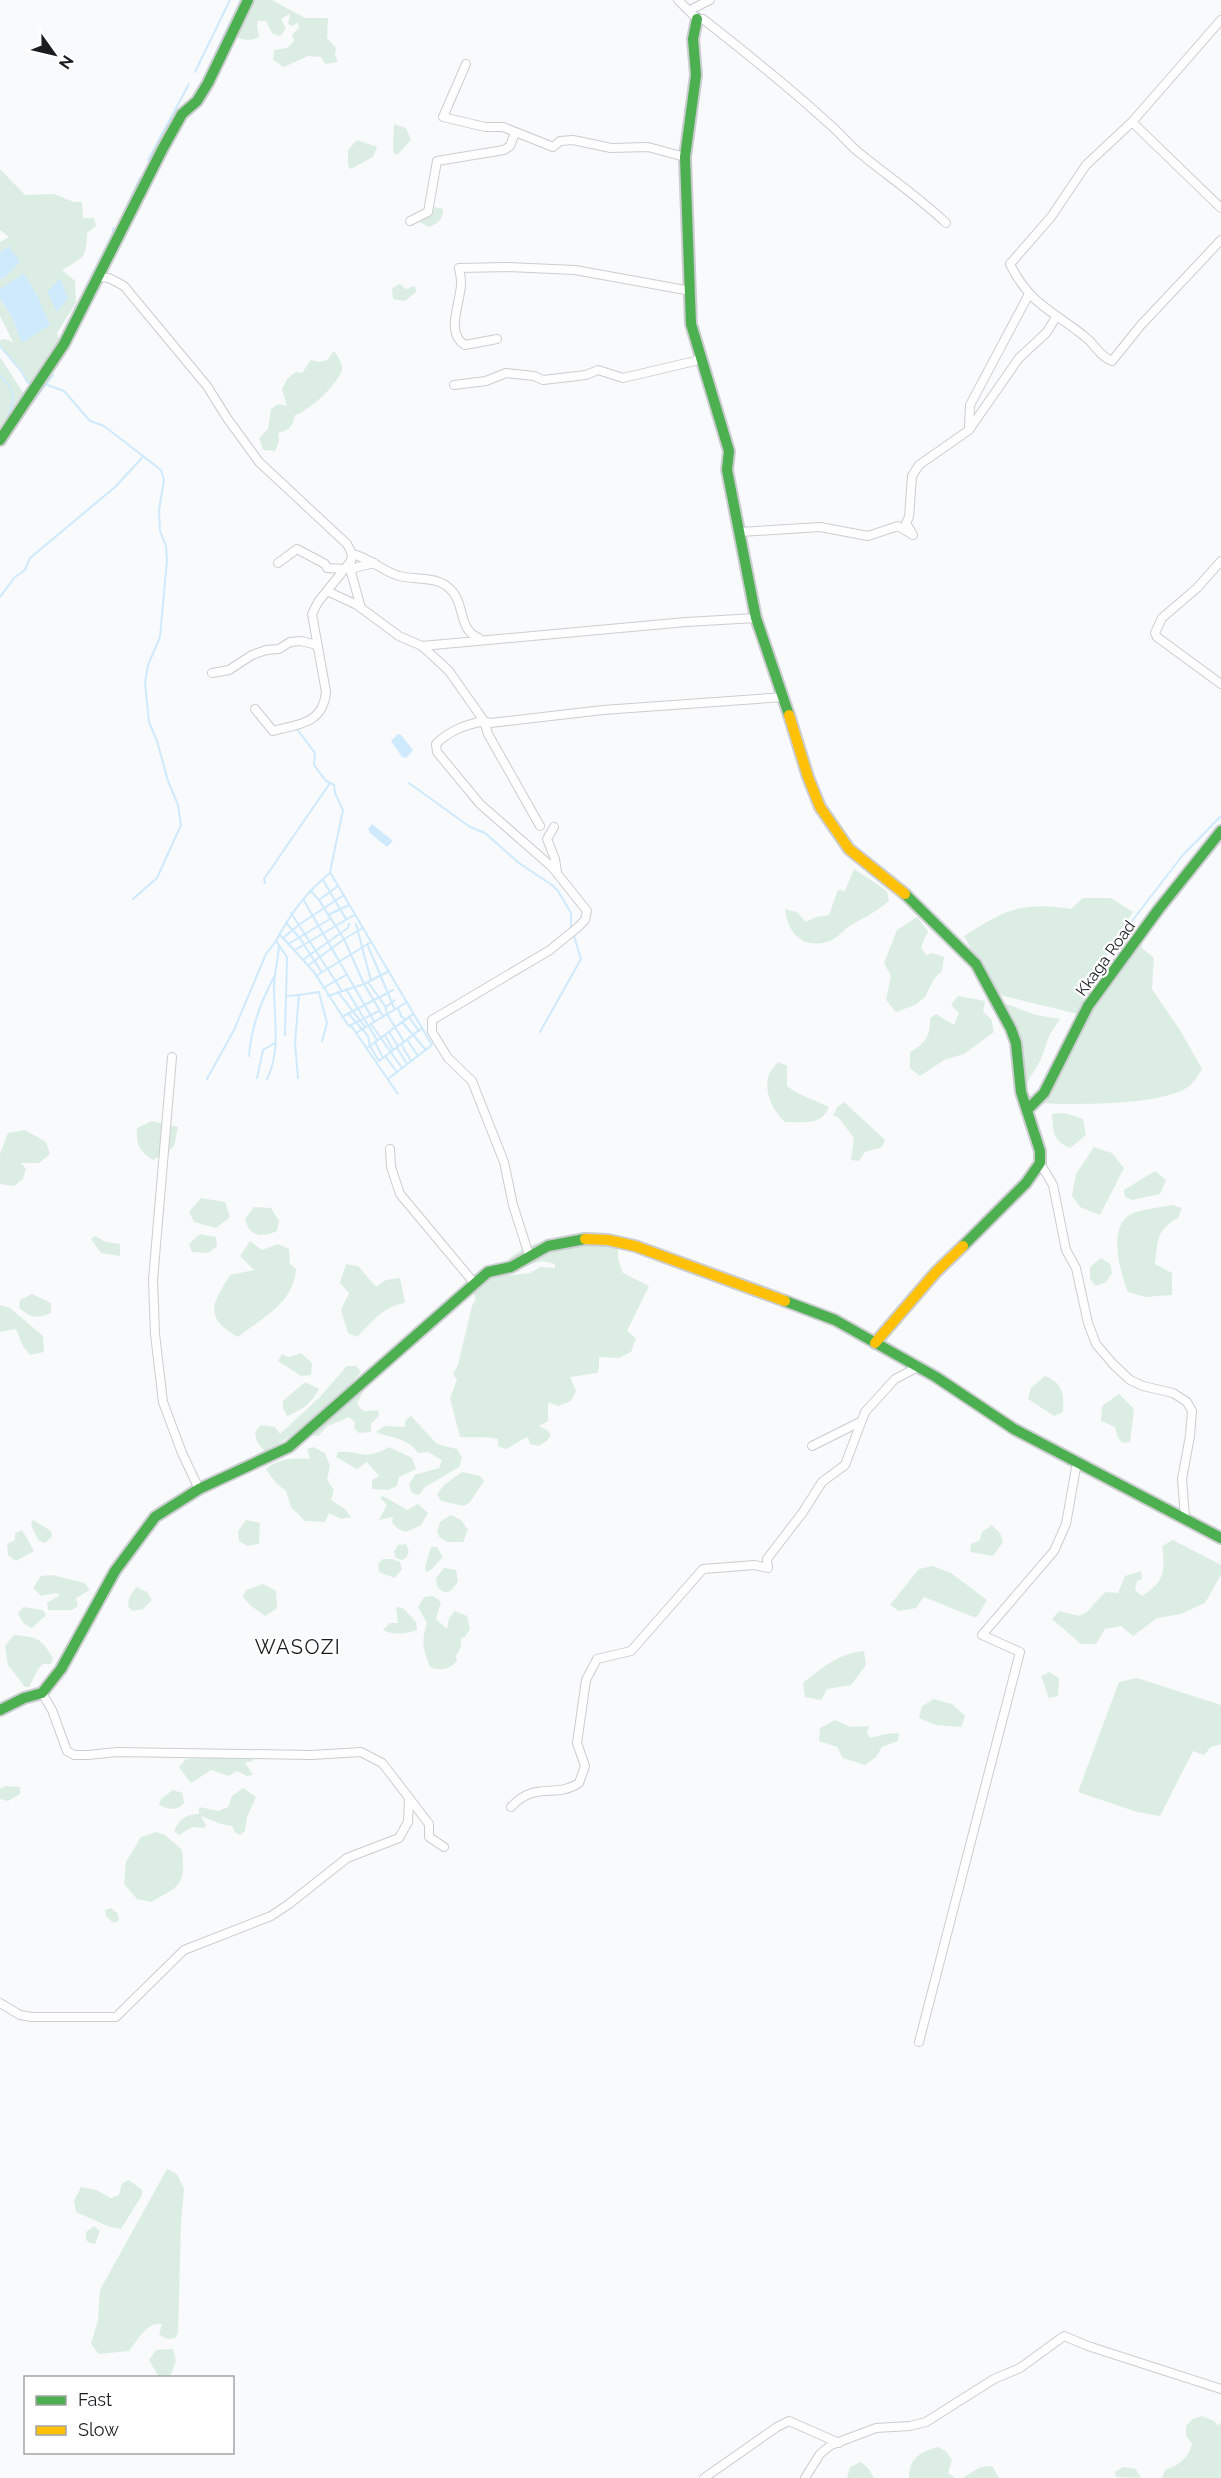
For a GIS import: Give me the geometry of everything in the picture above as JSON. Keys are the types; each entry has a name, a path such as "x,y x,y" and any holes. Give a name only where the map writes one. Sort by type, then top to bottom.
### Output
{"street":[{"path":"0,441 60,352 182,114 197,101 208,83 248,0"},
{"path":"678,0 697,19 693,39 696,75 685,157 691,324 729,451 727,470 756,618 784,697 808,777 820,807 849,849 916,902 976,964 1011,1029 1016,1043 1018,1080 1040,1151 1040,1163 1053,1185 1066,1250 1076,1268 1088,1323 1096,1344 1130,1380 1143,1386 1173,1393 1187,1402 1192,1411 1182,1479 1185,1517"},
{"path":"690,10 710,0"},
{"path":"697,19 703,19 746,53 854,148 906,191 929,206 946,223"},
{"path":"1221,20 1132,122 1086,165 1051,217 1010,264 1018,280 1029,294 1056,317 1086,336 1104,358 1112,361 1142,325 1221,240"},
{"path":"466,64 442,117 485,127 503,127 553,147 560,141 573,140 610,148 648,147 685,157"},
{"path":"1132,122 1221,208"},
{"path":"410,221 428,212 437,161 504,150 510,146 515,133"},
{"path":"497,339 465,345 460,342 456,334 456,308 462,284 459,268 507,267 575,270 691,291"},
{"path":"97,277 117,281 124,286 207,386 259,462 350,548 352,554 347,570 318,602 312,614 326,692 325,702 314,719 273,731 255,709"},
{"path":"969,430 970,405 1029,294"},
{"path":"740,532 820,527 868,536 898,526 913,536 906,523 909,516 912,476 920,465 969,430 1019,358 1047,332 1056,317"},
{"path":"454,385 486,381 506,373 534,376 543,380 586,375 598,370 622,378 695,361 699,357"},
{"path":"278,563 297,549 325,564 327,568 347,570 374,563"},
{"path":"352,554 366,558 397,576 434,580 447,586 459,604 465,628 472,635 483,639"},
{"path":"1221,561 1197,588 1162,618 1155,633 1157,637 1217,682 1221,672"},
{"path":"347,570 351,572 360,608"},
{"path":"327,591 360,608 399,636 422,646 448,671 484,721 488,734 540,826"},
{"path":"422,646 483,639 756,618"},
{"path":"212,674 229,669 252,655 266,650 279,649 290,642 301,641 317,645"},
{"path":"529,1255 513,1205 504,1162 472,1081 454,1064 432,1032 432,1020 550,950 585,920 587,911 558,874 480,804 437,752 436,744 446,734 467,724 484,721 496,723 603,710 784,697"},
{"path":"554,827 547,838 558,874"},
{"name":"Kkaga Road","path":"1027,1110 1044,1093 1070,1038 1095,996 1158,910 1221,831"},
{"path":"172,1057 153,1280 156,1334 163,1402 182,1453 199,1489"},
{"path":"390,1149 391,1167 400,1194 475,1284"},
{"path":"875,1343 936,1272 1026,1183 1040,1163"},
{"path":"0,1710 24,1698 42,1693 70,1656 110,1580 139,1536 155,1517 199,1489 289,1447 488,1272 512,1267 529,1255 555,1243 582,1238 605,1238 645,1249 836,1320 918,1367 1014,1429 1185,1517 1221,1538"},
{"path":"511,1807 527,1794 539,1790 568,1789 579,1783 585,1766 578,1749 578,1737 585,1680 595,1661 600,1657 631,1652 703,1569 755,1565 768,1568 767,1559 803,1512 822,1482 845,1465 860,1422 870,1405 895,1379 918,1367"},
{"path":"812,1446 860,1422"},
{"path":"919,2042 1020,1652 982,1635 1054,1551 1066,1524 1077,1462"},
{"path":"42,1693 52,1710 67,1750 74,1755 117,1752 311,1755 361,1752 382,1763 429,1824 429,1837 444,1847"},
{"path":"0,2003 20,2015 32,2017 116,2017 184,1950 271,1916 346,1858 399,1838 408,1822 408,1798"},
{"path":"805,2478 820,2454 839,2442 876,2428 910,2426 926,2422 994,2379 1020,2368 1064,2336 1221,2389"},
{"path":"704,2478 789,2421 839,2442"}],"green space":[{"path":"241,0 272,0 305,18 328,18 327,38 336,48 335,55 338,62 325,64 321,57 308,56 284,67 273,60 274,50 287,48 294,41 292,35 299,28 298,23 291,26 288,23 289,14 281,19 286,29 280,36 272,33 266,21 258,21 259,37 249,40 241,39 226,29"},
{"path":"394,124 406,128 411,140 397,155 393,152"},
{"path":"357,140 377,147 373,157 351,169 348,166 348,150"},
{"path":"0,169 25,195 54,194 74,202 82,202 83,218 94,218 96,226 87,233 83,256 62,270 75,281 76,303 57,333 60,342 33,384 27,382 22,372 0,346 0,340 13,342 0,316 0,299 11,315 22,343 24,274 0,289 0,279 4,278 9,246 0,252 0,242 9,237 0,230"},
{"path":"434,207 443,209 441,218 435,224 429,227 414,219 416,214"},
{"path":"400,284 406,289 415,286 416,292 405,301 393,299 392,288"},
{"path":"334,351 342,368 336,381 315,403 295,415 290,427 278,433 279,441 275,451 263,450 259,438 268,429 271,409 278,404 287,406 282,389 288,378 296,372 302,373 311,360 319,362 327,360"},
{"path":"0,357 26,397 0,434"},
{"path":"854,869 887,891 889,901 830,941 812,943 798,938 790,926 785,909 797,912 806,922 816,917 829,915 838,890 845,891"},
{"path":"1083,898 1111,898 1133,912 1104,956 1117,963 1141,932 1142,948 1154,958 1152,989 1180,1030 1202,1069 1188,1087 1157,1098 1136,1101 1091,1104 1034,1103 1078,1014 1003,996 990,984 964,936 1014,910 1039,906 1071,909"},
{"path":"917,917 928,931 921,947 926,955 933,953 944,957 942,971 934,979 925,997 915,1005 896,1012 886,1000 891,976 884,963 897,930"},
{"path":"958,996 985,1001 983,1012 991,1019 994,1032 964,1054 944,1060 920,1076 910,1068 910,1052 920,1046 926,1038 930,1018 936,1014 954,1025 959,1013 951,1005"},
{"path":"998,1001 1036,1015 1060,1019 1050,1034 1041,1059 1024,1088 1017,1050"},
{"path":"778,1062 787,1066 787,1086 829,1107 826,1113 811,1122 785,1122 773,1106 767,1087 769,1074"},
{"path":"844,1102 885,1140 882,1147 865,1152 859,1161 851,1160 854,1138 838,1117 833,1116 837,1107"},
{"path":"1065,1113 1083,1119 1086,1135 1070,1148 1057,1139 1053,1126 1052,1114"},
{"path":"152,1121 178,1127 174,1147 153,1160 142,1150 138,1143 137,1133 137,1128"},
{"path":"25,1130 46,1142 50,1154 39,1163 21,1163 26,1169 23,1179 14,1186 0,1184 0,1154 8,1133"},
{"path":"1094,1147 1112,1153 1124,1168 1100,1215 1080,1207 1072,1196 1076,1174"},
{"path":"1155,1171 1166,1180 1160,1194 1132,1200 1125,1197 1124,1190"},
{"path":"201,1198 225,1202 230,1217 216,1228 194,1222 189,1212"},
{"path":"1172,1205 1182,1208 1178,1218 1166,1227 1159,1237 1155,1264 1172,1273 1172,1295 1145,1297 1128,1292 1119,1262 1117,1239 1119,1229 1131,1214"},
{"path":"254,1207 271,1208 279,1221 277,1231 266,1235 253,1233 245,1219"},
{"path":"200,1234 216,1237 217,1246 208,1253 192,1252 189,1244"},
{"path":"95,1236 106,1242 120,1244 120,1256 101,1253 91,1239"},
{"path":"568,1236 618,1244 618,1259 623,1273 649,1286 627,1331 636,1338 631,1352 619,1358 599,1357 597,1373 570,1377 576,1391 571,1401 558,1406 548,1402 548,1421 539,1426 551,1435 547,1441 538,1446 530,1444 528,1437 505,1449 498,1446 498,1439 460,1437 450,1398 457,1380 453,1374 458,1365 472,1306 476,1299 473,1292 489,1277 530,1273 540,1267 555,1268 555,1264 542,1261 499,1273 504,1265 519,1252 539,1243"},
{"path":"250,1241 262,1250 278,1244 289,1249 290,1264 296,1269 294,1281 283,1300 275,1309 238,1337 219,1323 214,1309 215,1302 230,1275 254,1270 240,1256"},
{"path":"1101,1258 1110,1264 1112,1273 1106,1282 1096,1286 1090,1279 1090,1267"},
{"path":"346,1264 358,1266 376,1287 386,1280 400,1278 405,1303 384,1311 357,1337 348,1333 341,1310 349,1293 340,1283"},
{"path":"32,1294 51,1303 51,1313 34,1316 19,1308 20,1300"},
{"path":"0,1305 10,1308 43,1336 44,1352 30,1355 23,1346 16,1329 0,1332"},
{"path":"301,1353 312,1363 311,1375 301,1376 278,1361 282,1354 289,1357"},
{"path":"347,1366 356,1366 361,1371 353,1382 303,1426 265,1452 257,1442 255,1432 261,1425 275,1427 280,1434 320,1397"},
{"path":"1045,1376 1056,1382 1061,1390 1063,1412 1054,1416 1028,1399 1031,1388"},
{"path":"305,1382 319,1389 306,1406 287,1416 283,1408 283,1401"},
{"path":"364,1384 366,1387 357,1403 364,1410 378,1410 379,1416 371,1424 371,1432 359,1433 354,1428 355,1422 349,1417 328,1426 318,1436 308,1434"},
{"path":"1119,1394 1134,1409 1130,1442 1123,1443 1118,1438 1115,1427 1101,1421 1102,1406"},
{"path":"411,1416 437,1444 457,1449 462,1458 459,1467 425,1487 419,1495 412,1493 409,1485 415,1475 439,1468 442,1460 428,1452 418,1453 404,1441 376,1432 384,1426 405,1427 405,1421"},
{"path":"313,1447 325,1453 330,1466 327,1480 334,1490 331,1500 345,1509 351,1517 341,1519 329,1513 325,1522 305,1521 291,1507 286,1491 276,1483 266,1469 281,1461 310,1459 307,1449"},
{"path":"389,1447 412,1458 416,1469 399,1477 397,1486 388,1490 372,1489 372,1480 379,1476 367,1462 357,1469 336,1457 338,1452 368,1455"},
{"path":"462,1472 480,1476 484,1481 470,1502 464,1506 441,1501 437,1494 444,1485"},
{"path":"383,1496 407,1510 418,1504 428,1513 421,1525 406,1532 398,1529 392,1522 393,1517 379,1520 387,1505 380,1498"},
{"path":"451,1515 461,1520 468,1530 463,1542 448,1542 439,1537 437,1531 440,1522"},
{"path":"33,1520 51,1531 52,1537 45,1543 38,1540 31,1525"},
{"path":"246,1520 260,1523 259,1544 247,1546 239,1541 238,1531"},
{"path":"992,1525 1000,1533 1003,1542 993,1556 970,1552 971,1544 980,1540 982,1532"},
{"path":"22,1530 34,1551 16,1561 8,1555 7,1544 15,1540 15,1533"},
{"path":"1173,1540 1221,1565 1221,1575 1205,1603 1181,1614 1157,1618 1133,1636 1121,1626 1105,1629 1096,1644 1081,1644 1052,1619 1059,1611 1079,1616 1087,1612 1105,1592 1118,1593 1125,1576 1141,1571 1142,1579 1137,1581 1135,1590 1142,1596 1159,1581 1164,1562 1162,1546"},
{"path":"406,1544 409,1552 406,1558 402,1560 396,1558 394,1552 398,1545"},
{"path":"431,1547 437,1547 443,1557 431,1570 426,1572 425,1567"},
{"path":"383,1559 400,1562 402,1569 395,1578 379,1572 378,1564"},
{"path":"933,1566 951,1573 987,1600 976,1618 924,1597 916,1608 899,1611 890,1605 919,1569"},
{"path":"444,1568 456,1570 458,1581 449,1592 444,1592 437,1587 436,1578"},
{"path":"52,1575 85,1583 90,1590 76,1598 78,1606 72,1610 48,1610 47,1603 60,1595 56,1593 41,1596 33,1588 41,1576"},
{"path":"263,1584 276,1591 277,1608 265,1616 243,1597 246,1590"},
{"path":"136,1587 147,1592 152,1600 143,1609 133,1611 128,1607 129,1598"},
{"path":"433,1596 441,1602 436,1619 447,1629 449,1618 455,1611 467,1616 470,1629 465,1637 461,1638 461,1647 456,1656 457,1661 444,1669 430,1667 424,1645 427,1623 418,1607 424,1597"},
{"path":"23,1607 43,1610 46,1615 32,1628 24,1624 18,1614"},
{"path":"396,1607 403,1608 416,1622 417,1630 390,1633 383,1630 390,1623 398,1623"},
{"path":"14,1635 38,1640 53,1658 51,1664 43,1664 38,1669 29,1687 25,1687 8,1665 5,1646"},
{"path":"864,1651 866,1665 851,1685 827,1689 821,1700 805,1697 803,1683 817,1672 839,1658"},
{"path":"1049,1672 1059,1678 1058,1696 1049,1698 1041,1676"},
{"path":"1137,1678 1221,1705 1221,1744 1211,1747 1204,1755 1193,1751 1160,1816 1137,1812 1078,1792 1119,1682"},
{"path":"934,1699 952,1704 965,1716 961,1727 936,1725 919,1718 922,1706"},
{"path":"835,1720 850,1727 869,1726 867,1733 870,1738 899,1733 898,1741 882,1747 876,1757 865,1765 843,1758 837,1747 819,1741 820,1728"},
{"path":"252,1754 253,1761 245,1763 253,1775 247,1776 237,1771 229,1776 211,1770 191,1783 179,1767 186,1759"},
{"path":"6,1786 20,1787 20,1794 8,1801 0,1799 0,1789"},
{"path":"243,1788 256,1797 247,1817 245,1831 240,1835 232,1826 201,1816 206,1825 204,1828 192,1827 179,1835 174,1831 184,1818 199,1814 199,1807 219,1811 228,1807 232,1796"},
{"path":"173,1790 182,1793 184,1803 172,1809 159,1805 161,1799"},
{"path":"156,1832 165,1835 182,1850 183,1871 182,1878 175,1888 151,1902 137,1899 124,1884 126,1862 141,1837"},
{"path":"111,1908 118,1914 119,1921 113,1923 106,1916 105,1910"},
{"path":"167,2169 177,2174 184,2189 178,2333 175,2338 168,2339 159,2335 162,2324 156,2324 143,2333 129,2351 99,2354 91,2344 98,2320 100,2290"},
{"path":"129,2180 142,2190 142,2195 121,2229 110,2227 76,2212 74,2201 81,2187 96,2190 111,2198 119,2195 122,2183"},
{"path":"94,2226 100,2231 95,2244 86,2240 86,2232"},
{"path":"173,2349 176,2361 170,2376 158,2376 149,2360 156,2350"},
{"path":"1202,2416 1214,2421 1218,2426 1221,2422 1221,2478 1162,2478 1165,2470 1186,2457 1192,2444 1186,2436 1186,2426 1193,2419"},
{"path":"938,2447 946,2451 952,2460 948,2473 955,2478 909,2478 913,2461 926,2451"},
{"path":"861,2462 874,2478 847,2478 850,2467"},
{"path":"992,2466 999,2478 962,2478 981,2467"},
{"path":"1123,2467 1136,2469 1141,2478 1116,2477 1115,2472"}],"water":[{"path":"9,246 20,262 4,278 0,279 0,252"},
{"path":"24,273 50,325 22,343 11,315 0,299 0,289"},
{"path":"60,278 68,298 57,312 47,292"},
{"path":"398,734 413,750 406,758 402,757 391,741"},
{"path":"372,824 393,841 387,847 370,833 368,829"}],"waterway":[{"path":"195,72 230,0"},
{"path":"197,92 241,0"},
{"path":"148,160 189,84"},
{"path":"123,214 140,178"},
{"path":"63,333 113,233 113,228"},
{"path":"0,346 22,372 27,382 33,384"},
{"path":"61,360 66,350"},
{"path":"0,375 10,387 13,396 6,421"},
{"path":"19,421 53,375"},
{"path":"45,384 64,391 90,421 104,426 161,470 164,480 159,510 160,531 166,546 167,560 160,637 148,665 145,683 149,722 178,805 181,825 157,878 133,899"},
{"path":"0,597 15,577 25,570 30,558 115,487 142,458"},
{"path":"283,555 293,548"},
{"path":"297,729 315,753 314,765 326,781 334,785 343,810 330,872 432,1045 388,1079"},
{"path":"265,883 264,879 330,783"},
{"path":"409,783 470,827 485,833 519,863 552,885 571,913 571,926"},
{"path":"1099,964 1182,856 1221,816"},
{"path":"285,1035 287,957 276,941 299,904 330,873"},
{"path":"323,880 346,919"},
{"path":"319,900 338,886"},
{"path":"310,890 344,939 364,984 383,1016"},
{"path":"279,934 283,938 344,895"},
{"path":"303,899 374,1021"},
{"path":"328,915 349,905"},
{"path":"291,913 342,991"},
{"path":"295,950 354,915"},
{"path":"288,944 330,919"},
{"path":"286,923 299,937 321,971"},
{"path":"304,959 348,928 349,924"},
{"path":"356,924 371,981"},
{"path":"309,965 363,928"},
{"path":"540,1032 581,959 574,936"},
{"path":"283,938 314,972 348,1025 352,1027 398,1094"},
{"path":"207,1079 234,1030 266,954 276,941"},
{"path":"316,976 371,942"},
{"path":"267,1079 275,1046 274,983 279,946"},
{"path":"368,946 395,1010"},
{"path":"328,996 364,984 389,971"},
{"path":"323,988 346,975"},
{"path":"249,1056 257,1015 274,977"},
{"path":"368,982 385,1006 387,1014 404,1042"},
{"path":"346,989 377,1040"},
{"path":"342,1017 393,990"},
{"path":"299,995 319,992 327,1023 322,1041"},
{"path":"338,992 365,1027"},
{"path":"286,996 299,995 295,1043 298,1078"},
{"path":"386,1007 395,1000"},
{"path":"356,1033 407,1002"},
{"path":"398,1008 401,1016 406,1020"},
{"path":"349,1026 379,1011"},
{"path":"348,1013 368,1036 370,1046 379,1061"},
{"path":"367,1048 413,1014"},
{"path":"409,1017 419,1031"},
{"path":"402,1022 426,1050"},
{"path":"371,1024 402,1068"},
{"path":"379,1061 422,1028"},
{"path":"389,1032 398,1046"},
{"path":"385,1035 393,1050"},
{"path":"408,1041 418,1056"},
{"path":"375,1042 383,1058"},
{"path":"257,1078 263,1050 275,1043"},
{"path":"401,1044 411,1061"},
{"path":"397,1048 407,1064"},
{"path":"385,1056 397,1072"}],"traffic: fast":[{"path":"0,440 64,344 163,148 182,114 197,101 208,83 248,0"},
{"path":"697,19 693,39 696,75 685,157 691,324 729,451 727,470 756,618 789,715"},
{"path":"1027,1110 1044,1093 1088,1006 1158,910 1221,831"},
{"path":"905,894 976,964 1011,1029 1016,1043 1021,1092 1040,1151 1040,1163 1026,1183 963,1246"},
{"path":"0,1710 24,1698 42,1693 61,1669 115,1571 155,1517 199,1489 289,1447 488,1272 511,1267 548,1246 585,1239"},
{"path":"785,1301 835,1320 936,1377 1014,1429 1221,1538"}],"traffic: slow":[{"path":"789,715 820,807 849,849 905,894"},
{"path":"585,1239 608,1240 635,1246 785,1301"},
{"path":"875,1343 936,1272 963,1246"}],"district":[{"name":"WASOZI","path":"298,1647"}]}
